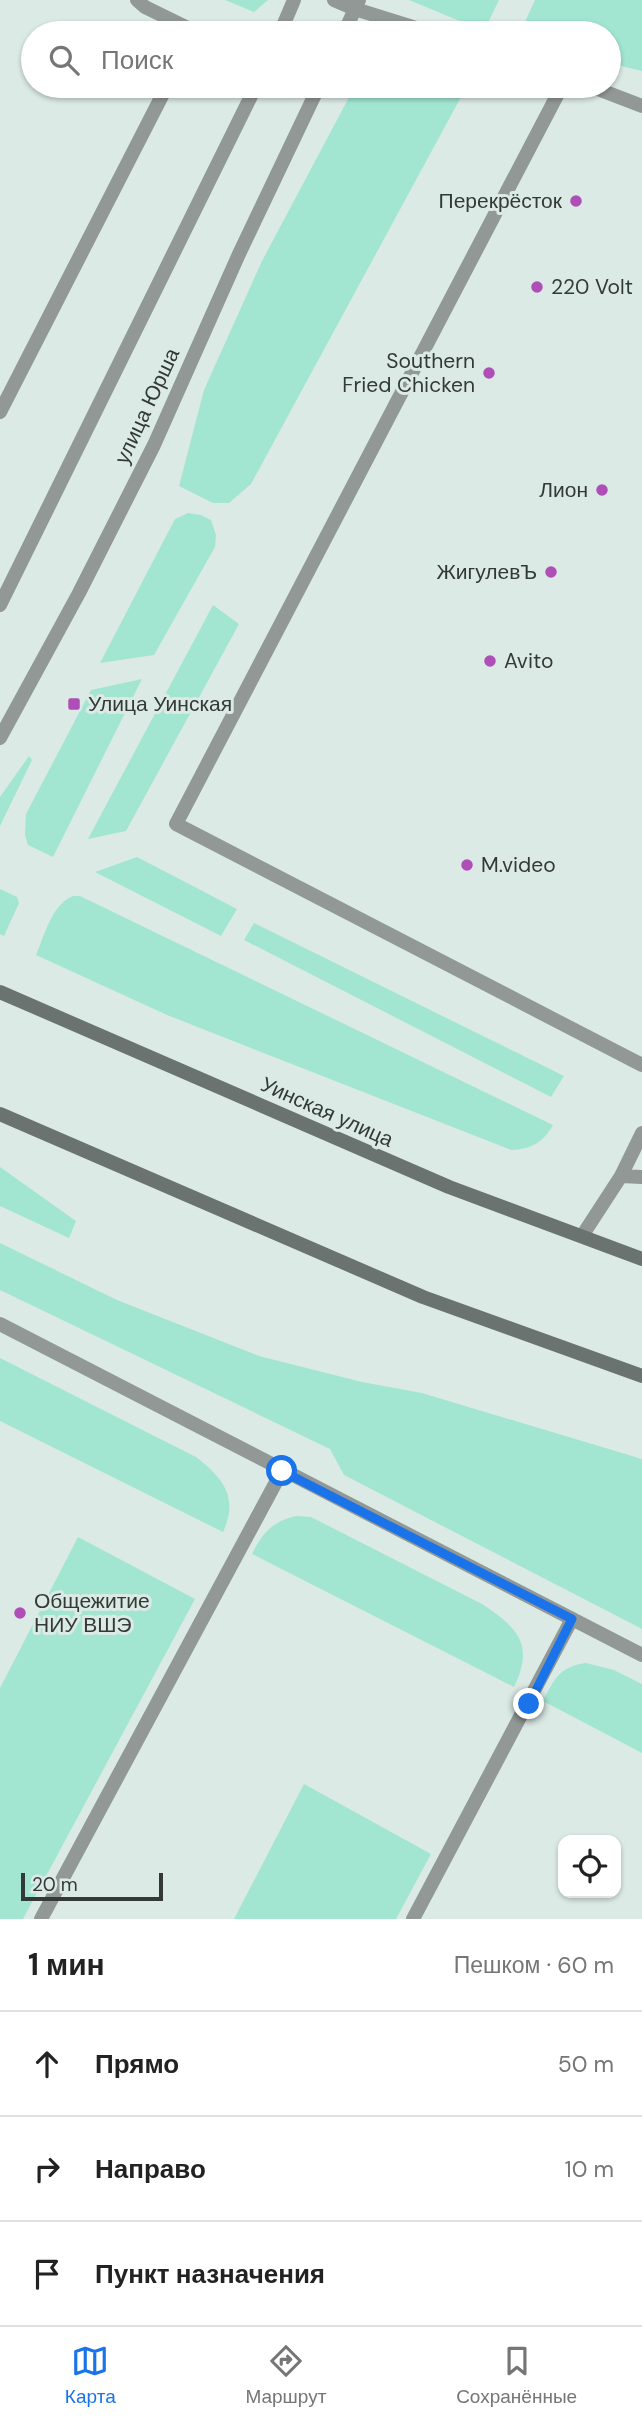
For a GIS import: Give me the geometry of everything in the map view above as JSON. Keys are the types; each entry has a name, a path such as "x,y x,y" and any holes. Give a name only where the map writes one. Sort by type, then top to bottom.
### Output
{"main road":[{"name":"Уинская улица","path":"0,992 449,1187 642,1259"},
{"path":"0,1114 424,1297 642,1376"}],"street":[{"path":"137,0 174,21"},
{"path":"285,21 294,0"},
{"path":"334,0 357,4 401,21"},
{"path":"349,21 357,4"},
{"path":"0,412 161,98"},
{"name":"улица Юрша","path":"2,598 250,98"},
{"name":"улица Юрша","path":"0,738 79,593 154,445 239,254 314,98"},
{"path":"556,98 176,824 642,1065"},
{"path":"621,98 642,106"},
{"path":"582,1236 621,1176 642,1133"},
{"path":"621,1176 642,1177"},
{"path":"0,1324 642,1655"},
{"path":"41,1919 282,1471"},
{"path":"413,1919 572,1619"}],"green space":[{"path":"225,0 268,0 254,12"},
{"path":"409,0 499,0 489,21 460,21"},
{"path":"535,0 642,0 642,71 621,66 621,21 525,21"},
{"path":"349,98 460,98 251,484 229,503 213,503 179,486 204,390 262,261"},
{"path":"188,513 211,520 216,535 215,547 154,655 100,663 175,519"},
{"path":"213,605 239,624 126,831 88,839"},
{"path":"142,679 53,857 28,845 25,835 26,814 91,690"},
{"path":"29,756 32,760 0,826 0,797"},
{"path":"137,857 237,909 221,936 95,872"},
{"path":"0,889 17,897 19,903 4,936 0,934"},
{"path":"80,896 553,1125 536,1144 511,1150 167,1015 36,955 54,913 65,900"},
{"path":"254,923 564,1076 551,1097 244,940"},
{"path":"0,1167 76,1221 69,1238 0,1206"},
{"path":"0,1243 117,1300 259,1356 362,1382 422,1393 642,1459 642,1629 344,1475 330,1449 0,1290"},
{"path":"0,1358 196,1457 214,1473 226,1489 229,1508 223,1532 0,1421"},
{"path":"297,1516 311,1517 482,1604 505,1621 519,1638 522,1648 523,1659 514,1687 252,1554 260,1539 270,1529 281,1521"},
{"path":"78,1537 195,1599 23,1919 0,1919 0,1688"},
{"path":"586,1663 614,1670 642,1684 642,1753 543,1701 559,1675 570,1667"},
{"path":"304,1784 431,1854 396,1919 234,1919"}],"place":[{"name":"Перекрёсток","path":"576,201"},
{"name":"220 Volt","path":"537,287"},
{"name":"Southern Fried Chicken","path":"489,373"},
{"name":"Лион","path":"602,490"},
{"name":"ЖигулевЪ","path":"551,572"},
{"name":"Avito","path":"490,661"},
{"name":"Улица Уинская","path":"74,704"},
{"name":"M.video","path":"467,865"},
{"name":"Общежитие НИУ ВШЭ","path":"20,1613"}],"route":[{"path":"282,1471 572,1619 529,1704"}]}
